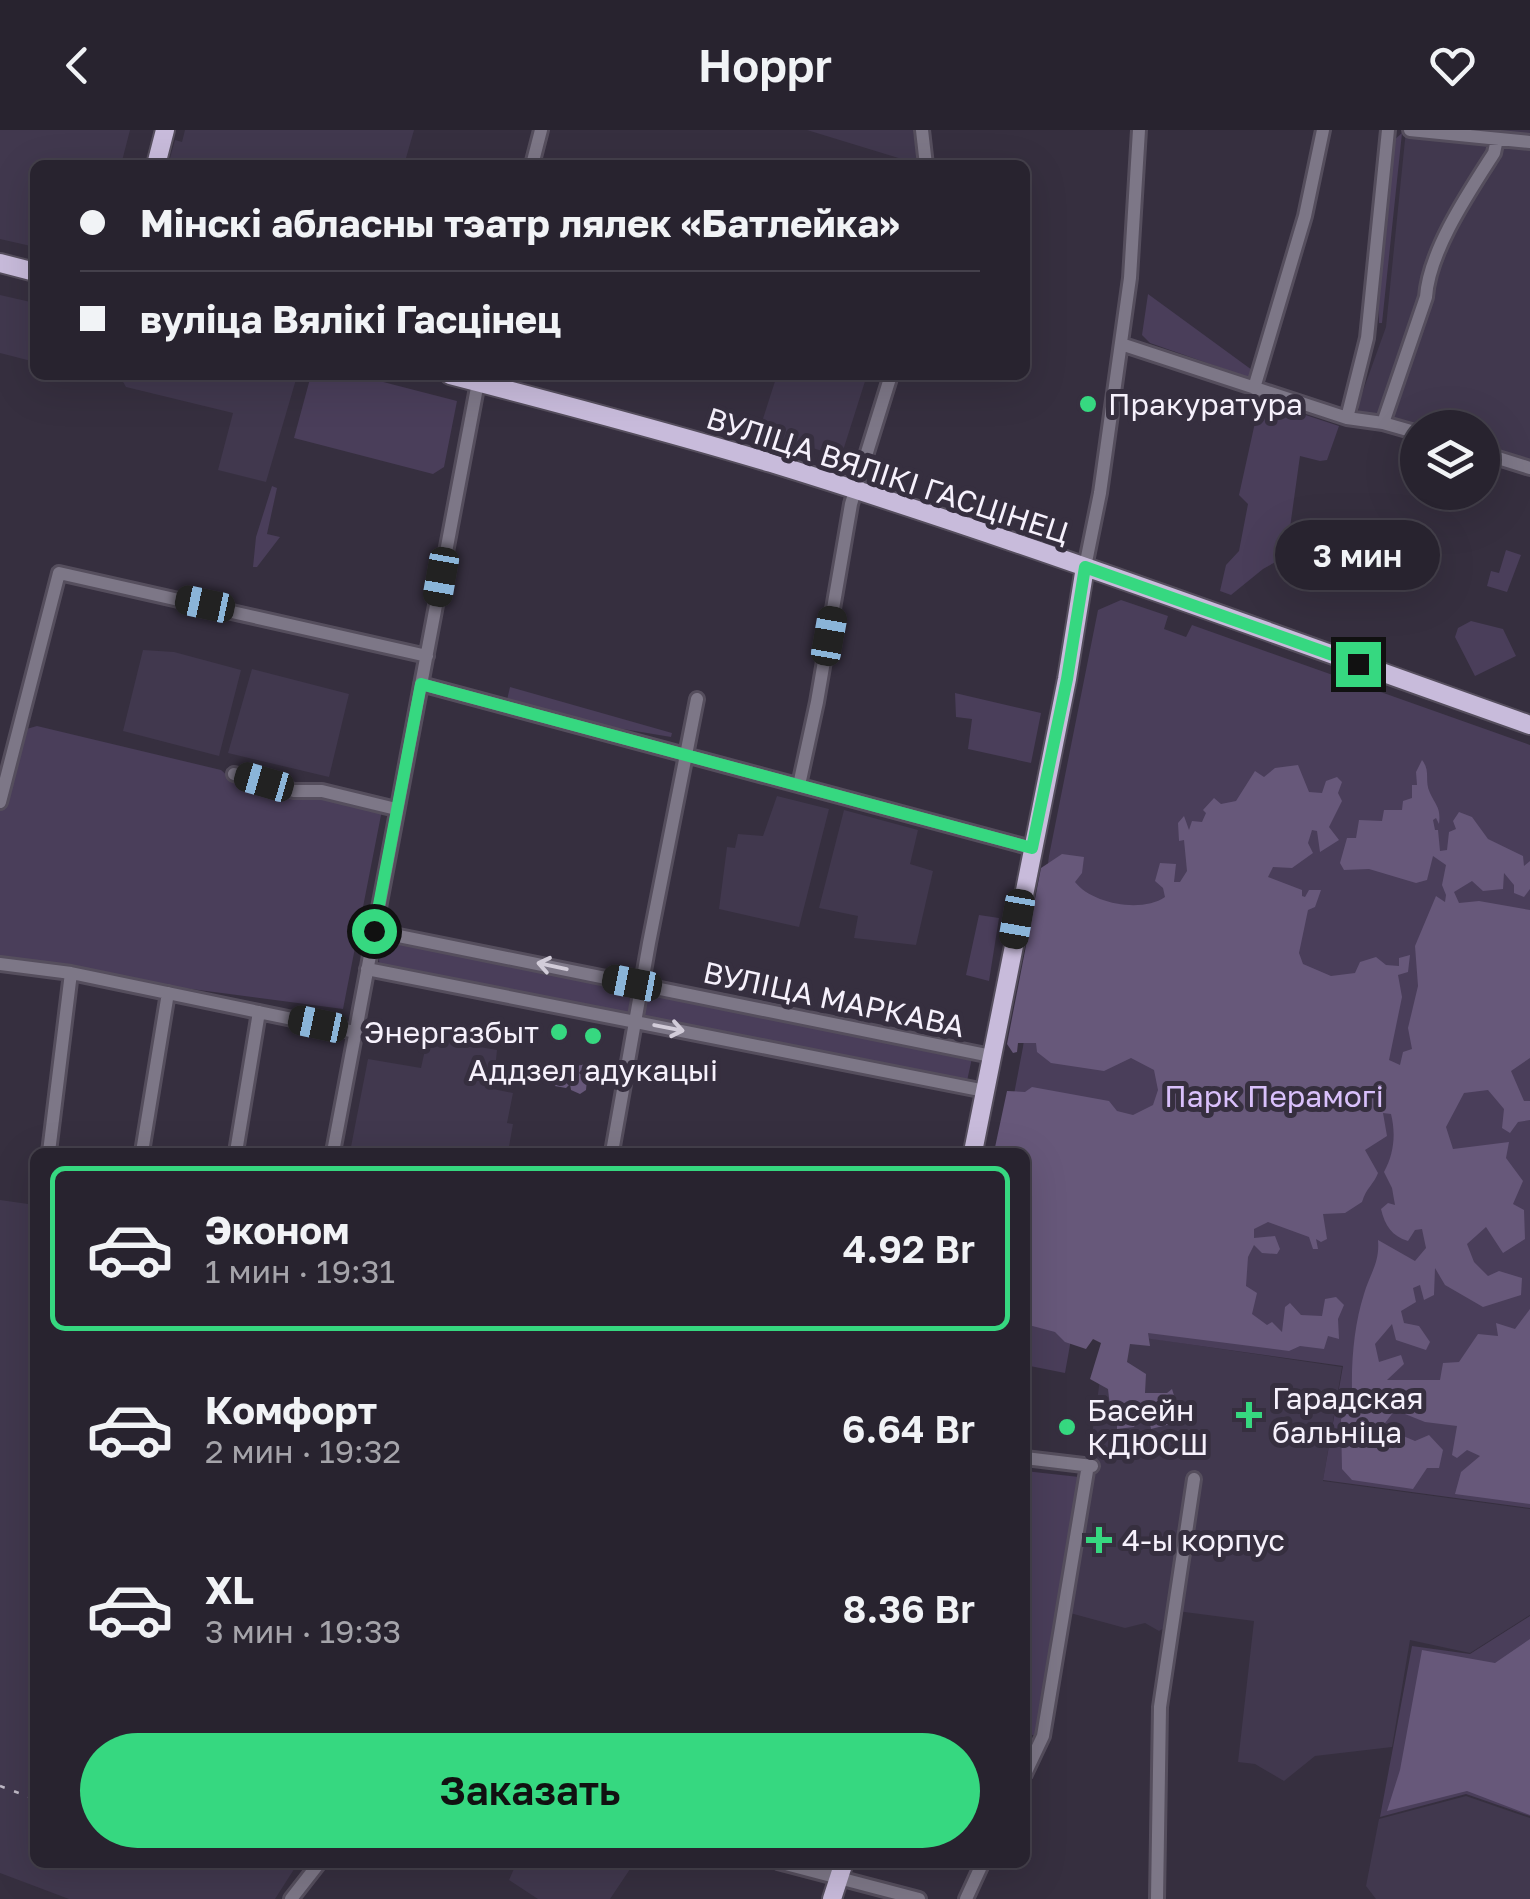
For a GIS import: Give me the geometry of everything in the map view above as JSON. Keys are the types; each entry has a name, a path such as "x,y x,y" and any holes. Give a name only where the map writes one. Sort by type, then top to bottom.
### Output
{"main road":[{"path":"157,160 165,130"},
{"path":"0,263 30,271"},
{"name":"ВУЛІЦА ВЯЛІКІ ГАСЦІНЕЦ","path":"486,380 855,490 1530,724"},
{"path":"974,1148 1067,679 1085,567"},
{"path":"832,1899 842,1870"}],"street":[{"path":"533,160 540,130"},
{"path":"922,130 925,160"},
{"path":"1085,567 1122,344 1139,130"},
{"path":"1254,388 1305,216 1322,130"},
{"path":"1346,418 1367,338 1388,130"},
{"path":"1410,130 1530,142"},
{"path":"1384,423 1440,251 1494,153 1497,139"},
{"path":"1122,344 1346,418 1400,428"},
{"path":"334,1148 479,380"},
{"path":"800,786 843,540 889,380"},
{"path":"1500,458 1530,468"},
{"path":"0,802 59,573 427,656"},
{"path":"421,684 1032,848"},
{"path":"613,1148 697,699"},
{"path":"234,774 294,792 322,791 396,808"},
{"name":"ВУЛІЦА МАРКАВА","path":"374,931 991,1056"},
{"path":"0,964 71,973 356,1032"},
{"name":"ВУЛІЦА МАРКАВА","path":"367,969 984,1091"},
{"path":"49,1148 71,973"},
{"path":"143,1148 168,993"},
{"path":"237,1148 259,1012"},
{"path":"1030,1459 1091,1466 1043,1736 1030,1763"},
{"path":"1157,1899 1160,1707 1194,1479"},
{"path":"291,1899 315,1868"},
{"path":"966,1899 981,1868"},
{"path":"842,1870 919,1899"}],"shaded area":[{"path":"0,130 130,130 122,160 30,160 30,246 0,239"},
{"path":"185,130 414,130 405,160 169,160 175,140 182,142"},
{"path":"807,130 913,130 917,160 905,160"},
{"path":"1406,130 1530,130 1530,464 1500,454 1500,410 1400,410 1400,424 1359,415 1359,402 1386,327"},
{"path":"0,295 30,302 30,361 0,353"},
{"path":"122,380 296,380 266,482 218,470 233,413 126,387"},
{"path":"775,380 865,380 841,457 759,431"},
{"path":"143,650 174,652 241,670 219,756 123,731"},
{"path":"252,669 349,694 329,777 228,753"},
{"path":"777,796 829,809 799,927 719,909 727,847 735,848 738,834 763,836"},
{"path":"844,810 918,830 910,864 933,871 916,945 854,938 858,916 819,908"},
{"path":"429,1032 497,1050 493,1089 513,1093 507,1123 513,1124 509,1148 351,1148 368,1059 421,1068"},
{"path":"0,1200 30,1204 30,1868 295,1868 275,1899 69,1899 0,1873"},
{"path":"1107,1332 1342,1367 1323,1481 1530,1509 1530,1615 1470,1653 1410,1640 1392,1747 1315,1756 1284,1781 1255,1764 1238,1762 1254,1621 1169,1610 1166,1627 1159,1631 1145,1623 1125,1628 1070,1613 1094,1457 1089,1455"},
{"path":"1466,1796 1530,1818 1530,1899 1376,1899 1366,1886 1379,1819"},
{"path":"514,1868 631,1868 610,1899 538,1899 509,1880"}],"green space":[{"path":"1402,133 1382,323 1379,323 1393,141"},
{"path":"1148,294 1252,370 1250,378 1150,343 1142,335"},
{"path":"310,380 375,380 457,401 444,467 433,474 294,438"},
{"path":"1260,400 1339,426 1327,460 1300,456 1286,556 1231,595 1220,591 1226,565 1239,551 1248,504 1239,495"},
{"path":"272,486 277,488 267,534 280,537 253,567 256,537"},
{"path":"1506,550 1521,555 1507,592 1487,586 1491,571 1499,573"},
{"name":"Парк Перамогі","path":"1121,600 1168,616 1164,629 1186,637 1192,625 1530,745 1530,1508 1323,1480 1343,1366 1073,1328 1065,1373 1030,1366 1030,1148 1004,1148 1023,1047 1049,856 1098,610"},
{"path":"1471,621 1503,629 1516,656 1475,676 1455,637 1458,628"},
{"path":"510,687 672,733 671,737 599,725 507,700"},
{"path":"955,693 1041,713 1031,763 968,749 972,719 956,717"},
{"path":"37,726 221,770 242,782 382,810 343,1009 0,964 0,802 16,732"},
{"name":"Парк Перамогі","path":"1422,760 1428,789 1439,811 1439,824 1436,818 1433,820 1440,851 1447,850 1449,832 1456,829 1453,821 1459,812 1472,817 1488,839 1523,856 1524,866 1530,861 1530,889 1524,897 1514,893 1514,885 1504,873 1503,889 1483,891 1472,881 1454,892 1459,903 1479,901 1530,910 1530,1058 1511,1071 1524,1101 1530,1101 1530,1120 1518,1122 1510,1133 1502,1128 1504,1109 1488,1090 1464,1093 1446,1127 1453,1149 1509,1142 1506,1158 1523,1181 1513,1204 1524,1210 1525,1239 1503,1253 1486,1227 1467,1244 1474,1262 1488,1276 1499,1271 1522,1278 1521,1295 1483,1307 1445,1285 1435,1268 1434,1295 1424,1300 1420,1285 1413,1288 1416,1302 1401,1311 1404,1323 1419,1326 1430,1342 1426,1350 1396,1340 1392,1324 1375,1344 1379,1362 1401,1355 1404,1364 1387,1380 1440,1380 1443,1363 1459,1362 1478,1334 1498,1336 1496,1323 1515,1329 1530,1309 1530,1504 1455,1494 1461,1472 1480,1456 1467,1450 1457,1458 1452,1455 1457,1426 1425,1422 1395,1410 1382,1427 1415,1441 1429,1435 1443,1450 1439,1468 1427,1468 1413,1489 1352,1480 1342,1469 1341,1419 1353,1408 1355,1336 1360,1307 1376,1262 1378,1240 1415,1261 1426,1248 1422,1229 1415,1230 1408,1241 1402,1239 1390,1230 1381,1209 1388,1203 1395,1205 1384,1172 1393,1144 1391,1114 1383,1113 1387,1136 1365,1150 1378,1173 1376,1177 1362,1202 1345,1213 1323,1214 1327,1239 1316,1239 1318,1249 1313,1249 1309,1237 1268,1222 1254,1229 1254,1238 1275,1236 1280,1249 1277,1254 1262,1253 1254,1245 1248,1257 1246,1286 1257,1293 1252,1314 1267,1325 1272,1322 1282,1332 1285,1307 1290,1303 1301,1315 1322,1316 1325,1299 1336,1297 1344,1305 1338,1319 1339,1339 1328,1336 1324,1349 1300,1346 1289,1351 1148,1333 1150,1346 1130,1344 1127,1362 1146,1374 1145,1393 1167,1393 1172,1389 1178,1408 1175,1423 1151,1429 1140,1416 1134,1427 1117,1429 1108,1389 1090,1379 1101,1343 1093,1339 1086,1349 1065,1342 1055,1332 1030,1325 1030,1148 995,1148 1007,1091 1025,1092 1032,1087 1109,1101 1117,1111 1133,1115 1153,1105 1158,1090 1154,1070 1131,1058 1104,1071 1051,1063 1037,1052 1036,1043 1018,1043 1017,1052 1013,1053 1007,1044 1041,868 1062,854 1084,857 1082,873 1075,882 1083,890 1118,904 1155,902 1165,897 1163,888 1155,881 1160,863 1176,864 1174,882 1180,882 1187,871 1178,823 1184,816 1189,830 1192,821 1202,822 1206,813 1203,810 1214,798 1221,804 1236,801 1255,771 1264,777 1275,768 1298,765 1309,792 1322,793 1326,781 1337,777 1342,782 1338,793 1342,801 1329,827 1339,840 1320,852 1317,831 1312,830 1308,843 1313,853 1292,868 1273,867 1268,877 1302,890 1305,897 1309,890 1321,890 1315,907 1308,910 1299,953 1303,964 1331,976 1355,973 1360,962 1376,957 1386,965 1399,966 1399,958 1410,955 1408,972 1398,975 1402,997 1389,1060 1400,1065 1403,1052 1412,1049 1408,1028 1418,986 1415,946 1436,896 1445,902 1442,885 1446,865 1433,856 1427,880 1416,883 1369,869 1344,870 1340,863 1347,838 1356,838 1359,820 1382,821 1384,810 1402,810 1403,801 1412,798 1412,785 1417,785 1416,772"},
{"path":"979,915 999,918 989,981 966,975"},
{"path":"386,938 972,1058 967,1081 380,967 378,952"},
{"path":"591,1063 589,1073 579,1073 587,1080 586,1090 580,1094 571,1090 570,1084 566,1088 555,1086 552,1071"},
{"path":"1030,1472 1079,1477 1040,1736 1030,1735"},
{"path":"1530,1616 1530,1816 1466,1794 1380,1817 1412,1646 1470,1654"},
{"path":"1530,1639 1530,1815 1467,1791 1387,1811 1400,1770 1422,1650 1495,1663"}],"railway":[{"path":"0,1786 30,1797"}],"place":[{"name":"Пракуратура","path":"1088,404"},
{"name":"Энергазбыт","path":"559,1032"},
{"name":"Аддзел адукацыі","path":"593,1036"},
{"name":"Гарадская бальніца","path":"1249,1415"},
{"name":"Басейн КДЮСШ","path":"1067,1427"},
{"name":"4-ы корпус","path":"1099,1540"}],"route":[{"path":"374,931 421,684 1032,848 1067,679 1085,567 1358,664"}]}
